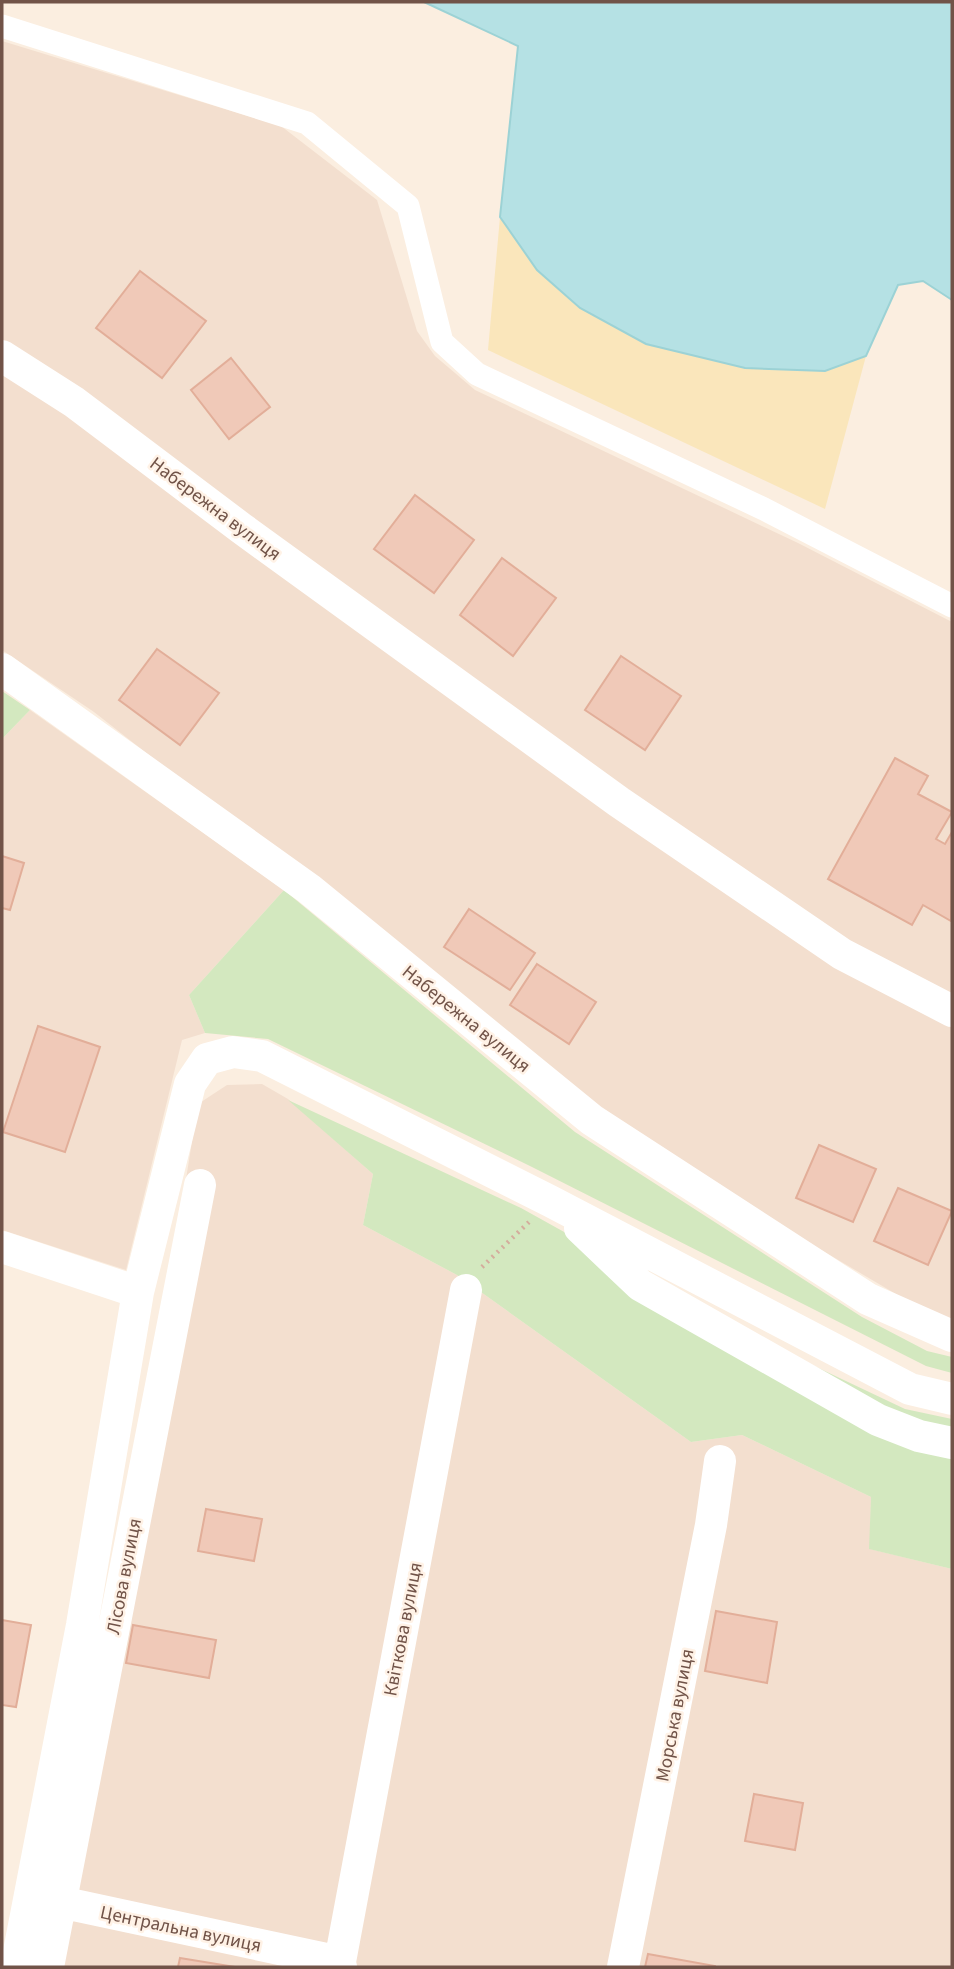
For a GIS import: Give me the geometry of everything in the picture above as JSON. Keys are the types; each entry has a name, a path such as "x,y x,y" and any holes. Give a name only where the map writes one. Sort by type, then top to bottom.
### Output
{"street":[{"path":"2,26 307,123 408,206 442,342 477,374 764,509 952,607"},
{"name":"Набережна вулиця","path":"2,356 75,402 241,528 619,802 842,954 952,1011"},
{"name":"Набережна вулиця","path":"2,669 309,889 592,1120 868,1299 952,1336"},
{"path":"16,1967 82,1625 138,1292 190,1084 207,1059 233,1052 262,1056 550,1201 910,1389 952,1399"},
{"name":"Лісова вулиця","path":"48,1967 200,1185"},
{"path":"550,1201 640,1284 878,1420 919,1436 952,1443"},
{"path":"2,1247 138,1292"},
{"name":"Квіткова вулиця","path":"340,1967 466,1290"},
{"name":"Морська вулиця","path":"623,1967 711,1525 720,1461"},
{"name":"Центральна вулиця","path":"60,1902 326,1959 340,1967"}],"path":[{"path":"466,1290 473,1277 550,1201"}],"shaded area":[{"path":"2,41 281,126 377,200 417,331 435,356 475,390 798,543 952,622 952,1323 940,1320 767,1218 608,1115 94,712 2,650"},
{"path":"30,710 284,890 189,995 205,1033 182,1040 126,1270 2,1230 2,739"},
{"path":"262,1084 288,1099 373,1174 363,1225 457,1275 691,1442 742,1435 871,1497 870,1549 952,1569 952,1967 60,1967 198,1104 227,1085"}],"green space":[{"path":"2,691 30,710 2,739"},
{"path":"284,890 575,1132 862,1317 927,1351 952,1357 952,1373 926,1366 532,1167 268,1039 205,1033 189,995"},
{"path":"288,1100 521,1208 753,1337 905,1409 952,1419 952,1569 869,1549 871,1497 742,1435 691,1442 457,1275 363,1225 373,1174"}],"sand":[{"path":"500,217 537,270 580,308 646,344 746,368 825,371 866,356 825,509 488,350"}],"water":[{"path":"424,2 952,2 952,300 923,281 898,285 866,356 825,371 745,368 646,344 580,308 537,270 500,217 518,46"}],"building":[{"path":"140,271 206,321 162,378 96,328"},
{"path":"231,358 270,407 229,439 191,390"},
{"path":"415,495 474,540 434,593 374,549"},
{"path":"502,558 556,598 513,656 460,615"},
{"path":"157,649 219,693 180,745 119,700"},
{"path":"621,656 681,696 645,750 585,710"},
{"path":"895,758 928,776 918,794 952,812 936,839 945,844 952,832 951,921 923,905 912,925 828,879"},
{"path":"2,856 24,863 10,910 2,908"},
{"path":"469,909 535,953 510,990 444,947"},
{"path":"537,964 596,1002 569,1044 510,1005"},
{"path":"38,1026 100,1047 65,1152 3,1132"},
{"path":"819,1145 876,1169 853,1222 796,1198"},
{"path":"898,1188 952,1211 928,1265 874,1241"},
{"path":"206,1509 262,1519 254,1561 198,1551"},
{"path":"716,1611 777,1622 767,1683 705,1671"},
{"path":"2,1620 31,1625 16,1707 2,1705"},
{"path":"133,1625 216,1640 209,1678 126,1663"},
{"path":"754,1794 803,1803 795,1850 745,1841"},
{"path":"648,1954 715,1966 715,1967 645,1967"},
{"path":"180,1958 235,1967 178,1967"}]}
